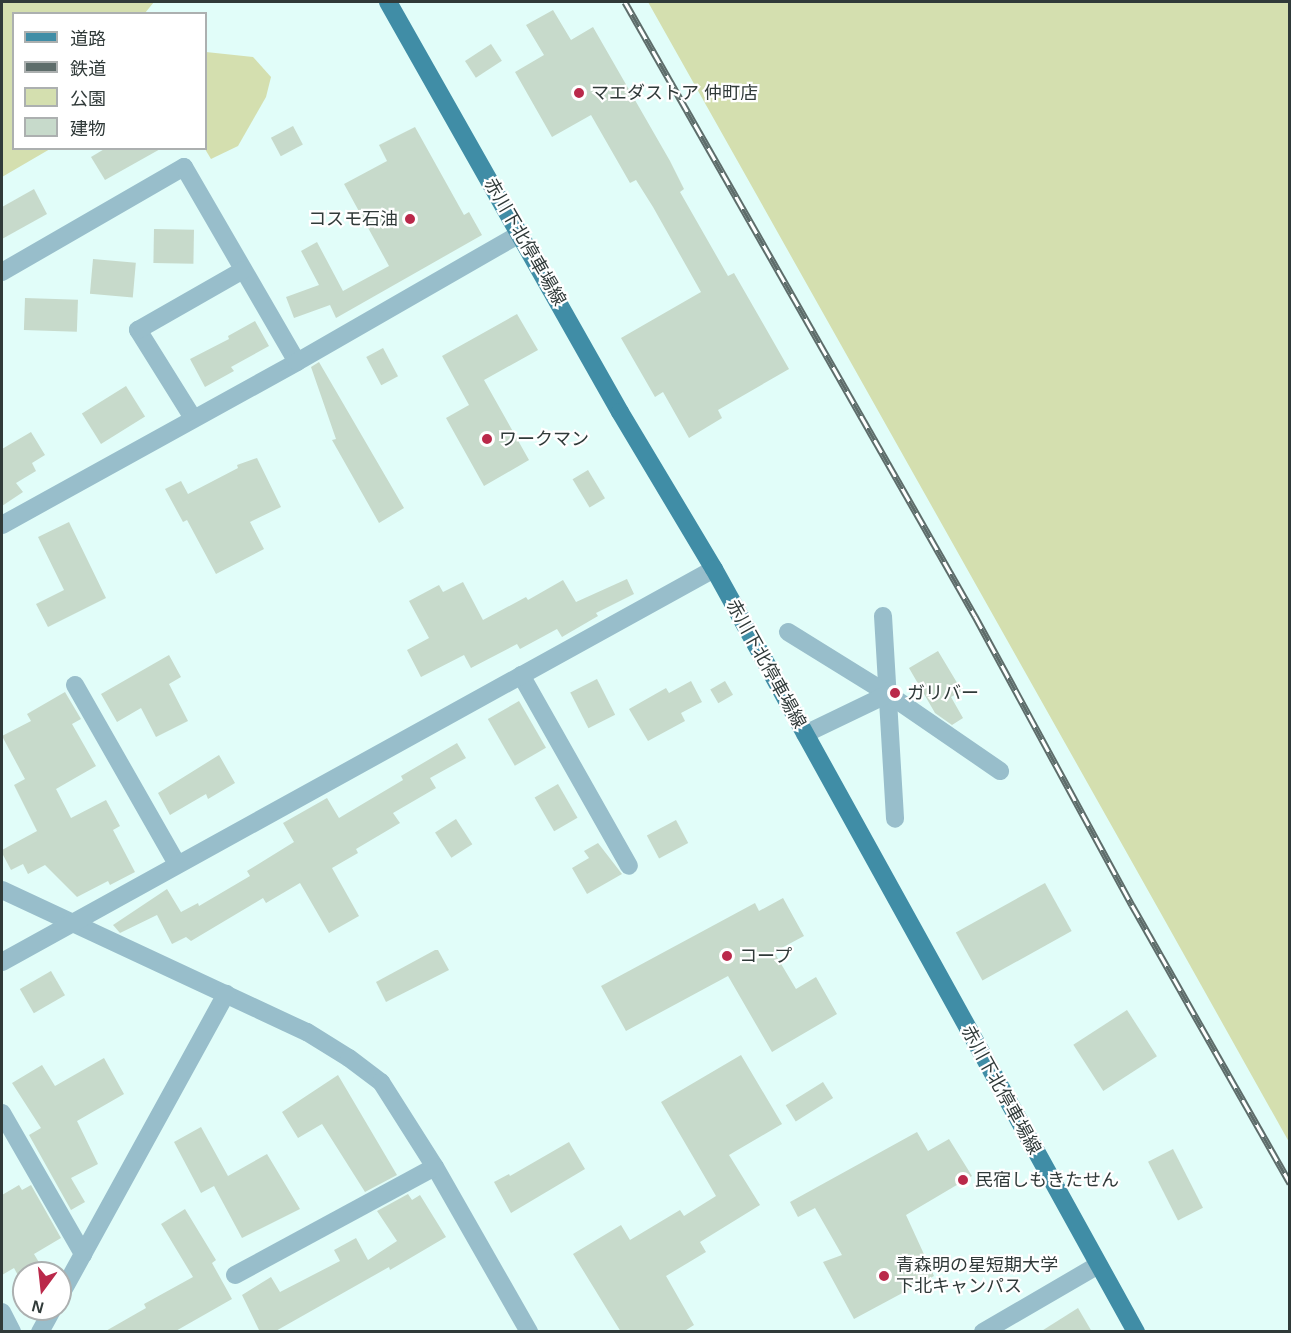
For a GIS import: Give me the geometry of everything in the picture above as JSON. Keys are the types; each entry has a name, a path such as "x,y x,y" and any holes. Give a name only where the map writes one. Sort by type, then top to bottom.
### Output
{"main road":[{"name":"赤川下北停車場線","path":"388,2 620,412 714,569 1136,1332"}],"street":[{"path":"2,272 183,167 297,362"},
{"path":"2,525 297,362 520,234"},
{"path":"193,418 138,330 243,270"},
{"path":"2,962 714,569"},
{"path":"883,616 895,819"},
{"path":"788,632 888,694 1000,771"},
{"path":"521,675 629,866"},
{"path":"75,685 177,864"},
{"path":"805,734 888,694"},
{"path":"2,890 307,1032 349,1058 381,1082 435,1167 529,1332"},
{"path":"72,1274 226,994"},
{"path":"2,1113 83,1254"},
{"path":"235,1275 435,1167"},
{"path":"983,1332 1098,1265"},
{"path":"2,1312 12,1332"}],"green space":[{"path":"2,2 154,2 146,12 12,12 12,150 48,150 2,177"},
{"path":"648,2 1289,2 1289,1142 1159,910"},
{"path":"207,52 253,57 271,77 266,97 238,146 211,159 206,150"}],"building":[{"path":"553,10 571,40 593,27 670,161 684,189 680,192 728,276 734,273 789,369 718,410 722,418 689,438 663,392 655,397 621,338 701,292 653,207 636,180 630,183 591,115 552,137 515,72 544,55 526,25"},
{"path":"491,44 502,61 476,78 465,61"},
{"path":"293,126 303,145 281,156 271,138"},
{"path":"415,127 464,215 469,212 482,235 336,318 330,305 294,318 286,297 319,285 301,251 317,242 343,291 389,266 344,184 387,161 379,145"},
{"path":"103,150 158,150 105,180 91,157"},
{"path":"34,189 47,214 2,239 2,207"},
{"path":"154,229 194,230 193,264 153,263"},
{"path":"93,259 136,263 133,298 90,294"},
{"path":"25,298 78,300 77,332 24,330"},
{"path":"517,314 538,350 484,380 529,460 484,486 446,418 469,405 442,356"},
{"path":"255,321 269,346 231,367 234,371 205,387 190,359 229,339 228,336"},
{"path":"383,348 398,376 381,385 366,357"},
{"path":"319,362 404,508 379,523 332,440 336,439 311,367"},
{"path":"126,386 145,417 101,444 82,414"},
{"path":"31,432 45,455 32,463 36,471 16,483 23,492 2,506 2,449"},
{"path":"257,458 281,507 250,522 264,549 216,574 187,520 183,522 165,489 181,481 188,494 238,468 237,465"},
{"path":"588,470 605,498 590,508 573,479"},
{"path":"69,522 106,598 48,627 36,604 64,590 38,537"},
{"path":"627,579 634,594 596,613 598,616 562,637 557,629 520,649 517,644 471,668 464,655 421,677 407,650 429,638 409,601 439,585 443,592 463,582 483,620 526,597 528,600 563,580 576,602"},
{"path":"938,651 962,691 951,697 963,718 952,725 935,713 909,668"},
{"path":"169,655 181,677 169,684 188,721 156,737 141,708 117,722 101,694"},
{"path":"597,679 615,715 588,728 570,693"},
{"path":"691,681 702,702 681,713 685,721 648,741 629,709 666,688 669,693"},
{"path":"725,681 733,695 718,703 710,690"},
{"path":"65,692 81,719 72,724 96,766 56,789 71,818 106,800 120,826 113,830 135,872 110,885 108,881 77,897 45,865 28,874 23,864 11,870 2,853 2,850 37,831 14,785 25,779 2,736 31,721 27,714"},
{"path":"519,701 546,748 515,766 488,719"},
{"path":"457,743 466,758 430,778 436,788 393,813 400,823 356,849 358,853 332,868 359,916 329,933 300,883 266,903 263,898 191,941 186,937 172,944 157,915 120,933 113,925 167,889 181,912 198,903 199,906 250,876 247,871 294,842 283,823 327,798 339,818 403,780 401,776"},
{"path":"219,755 235,783 208,799 206,794 170,815 158,793"},
{"path":"558,784 578,818 554,831 535,798"},
{"path":"456,819 472,844 451,858 435,833"},
{"path":"676,820 688,843 659,858 647,835"},
{"path":"598,843 622,874 587,894 572,868 589,858 584,851"},
{"path":"1045,883 1072,931 982,981 956,932"},
{"path":"783,898 804,936 774,952 796,989 816,977 837,1014 772,1052 728,976 626,1031 601,986 755,903 759,911"},
{"path":"438,950 449,970 386,1002 376,982"},
{"path":"51,971 65,995 34,1013 20,989"},
{"path":"1127,1010 1157,1056 1103,1091 1073,1045"},
{"path":"741,1055 782,1124 729,1155 760,1205 700,1242 706,1252 666,1276 694,1325 683,1332 621,1332 573,1254 621,1225 630,1240 680,1210 684,1216 716,1196 661,1102"},
{"path":"104,1058 124,1094 77,1121 98,1164 71,1178 85,1202 71,1210 29,1135 41,1128 12,1083 42,1065 55,1086"},
{"path":"338,1075 397,1175 365,1192 322,1124 298,1138 282,1112"},
{"path":"823,1082 833,1098 796,1121 786,1105"},
{"path":"201,1127 228,1176 267,1154 300,1209 242,1238 214,1186 201,1193 174,1142"},
{"path":"917,1132 928,1151 949,1139 972,1176 906,1215 934,1276 854,1319 823,1262 842,1255 815,1208 798,1217 790,1202"},
{"path":"569,1142 585,1169 511,1213 494,1182 509,1174 510,1176"},
{"path":"1173,1149 1203,1208 1178,1221 1148,1162"},
{"path":"19,1185 22,1190 31,1185 61,1238 34,1254 38,1261 12,1261 12,1269 2,1275 2,1195"},
{"path":"408,1194 412,1200 420,1195 446,1237 390,1270 389,1267 274,1332 260,1332 242,1295 271,1277 280,1292 340,1261 334,1250 356,1238 368,1260 397,1241 377,1211"},
{"path":"185,1209 216,1260 212,1263 232,1299 174,1332 104,1332 146,1308 144,1304 193,1277 161,1224"},
{"path":"1078,1308 1092,1332 1040,1332"}],"railway":[{"path":"625,2 975,616 1132,905 1290,1183"}],"place":[{"name":"マエダストア 仲町店","path":"579,93"},
{"name":"コスモ石油","path":"410,219"},
{"name":"ワークマン","path":"487,439"},
{"name":"ガリバー","path":"895,693"},
{"name":"コープ","path":"727,956"},
{"name":"民宿しもきたせん","path":"963,1180"},
{"name":"青森明の星短期大学 下北キャンパス","path":"884,1276"}]}
